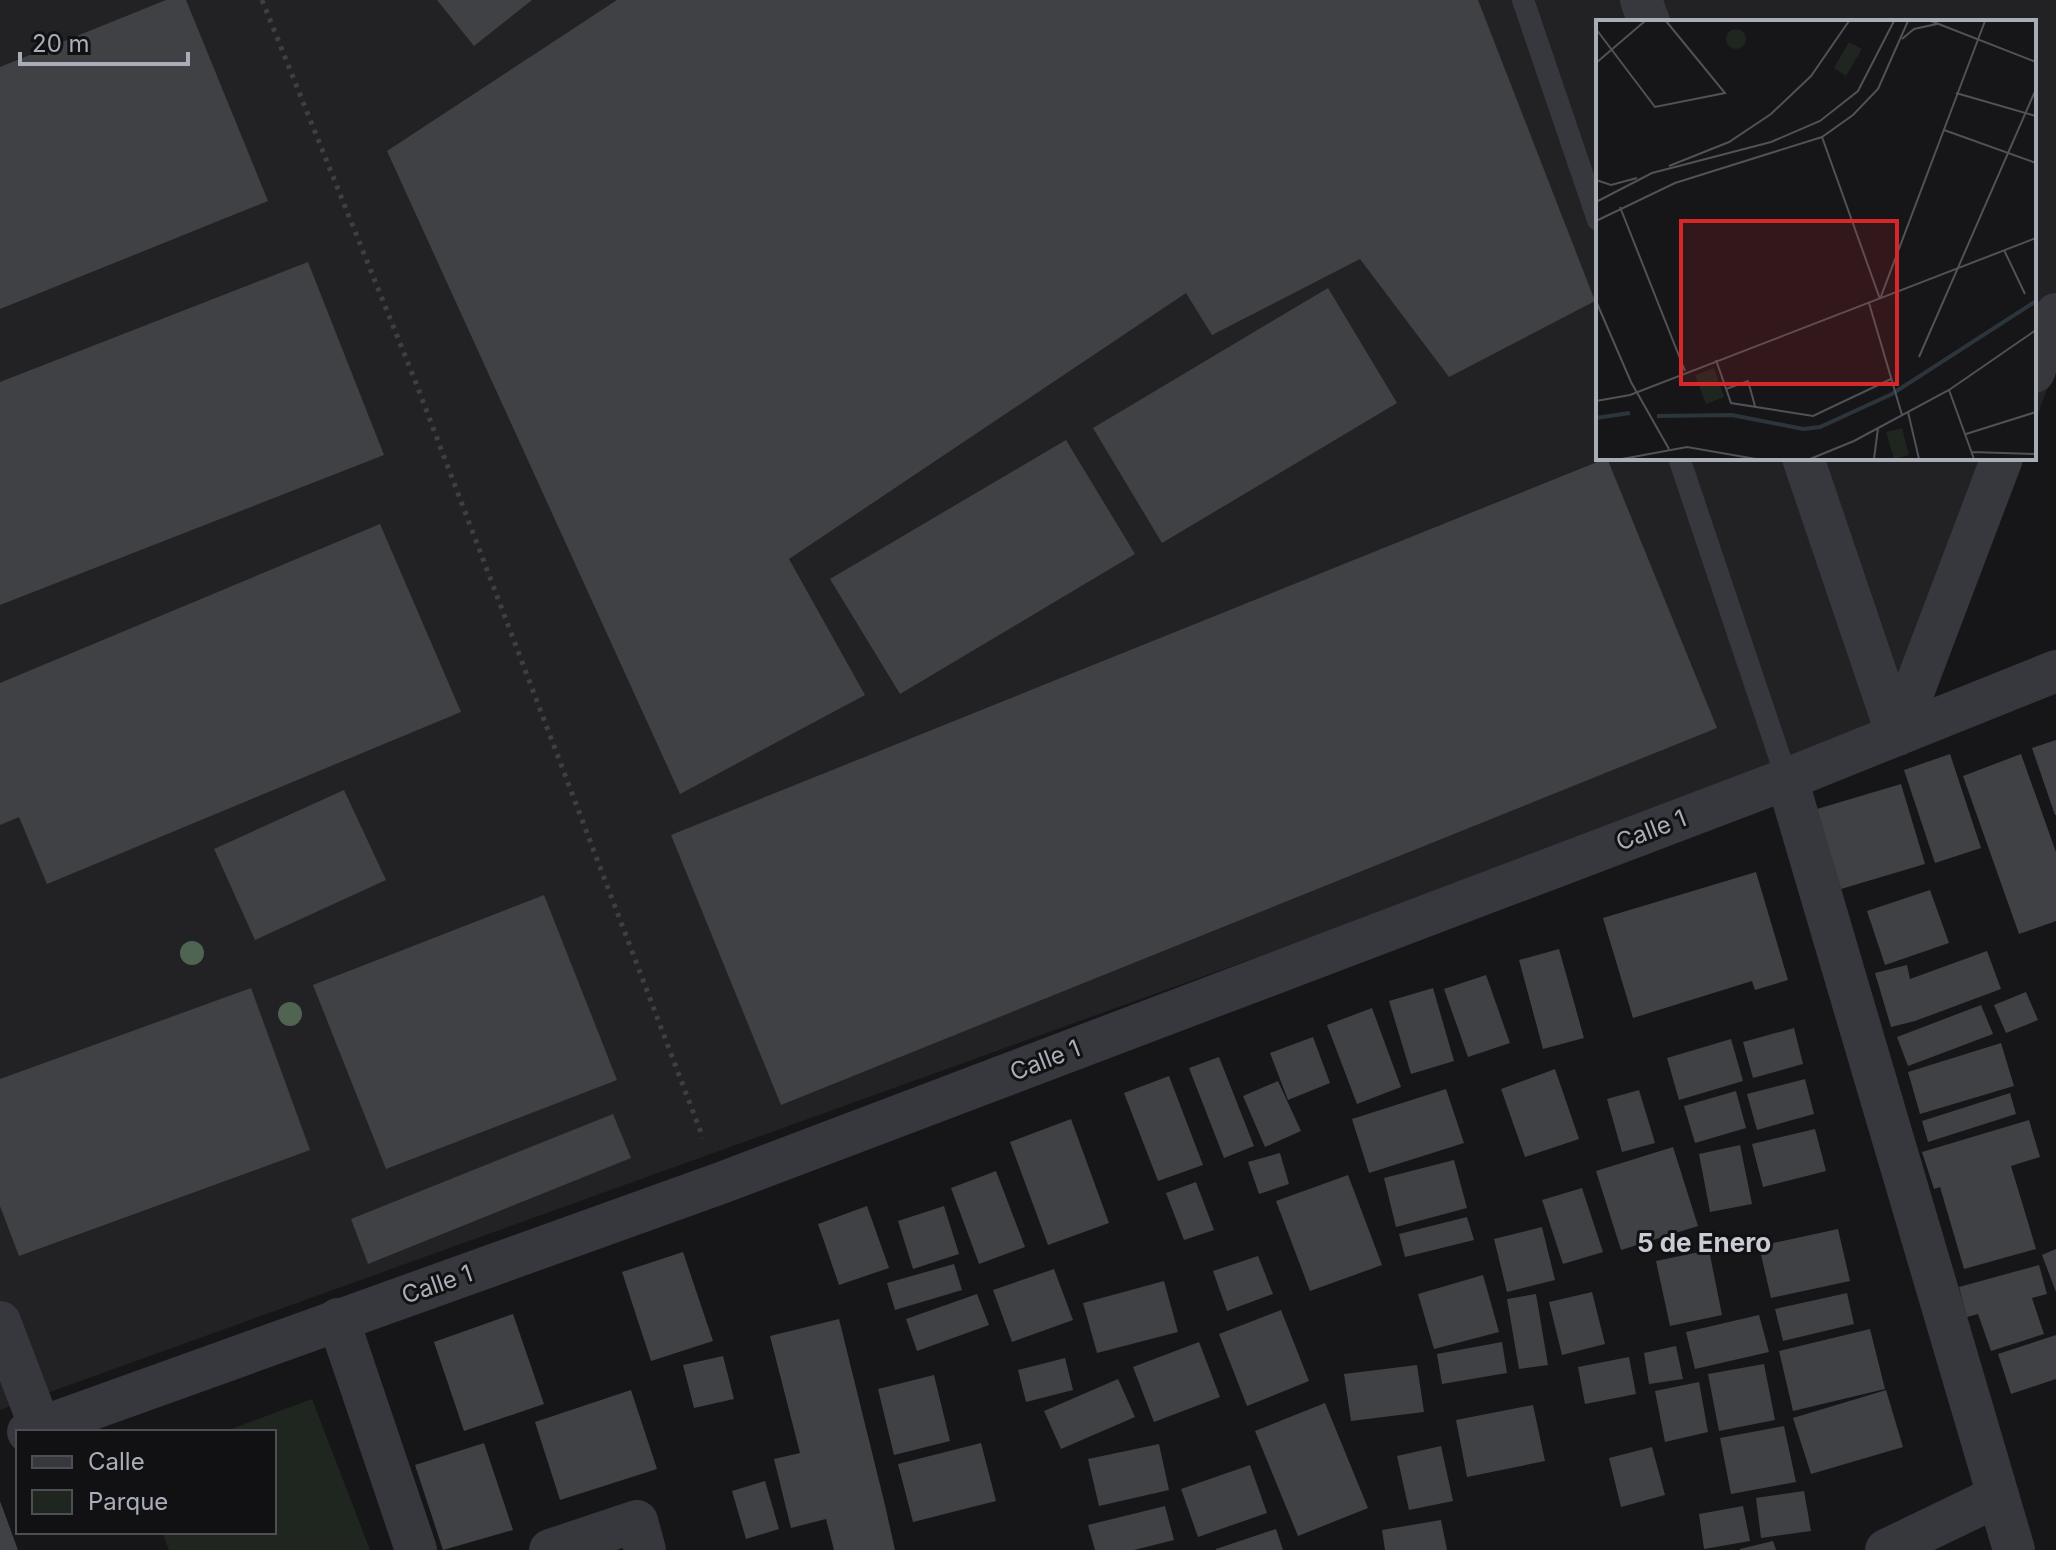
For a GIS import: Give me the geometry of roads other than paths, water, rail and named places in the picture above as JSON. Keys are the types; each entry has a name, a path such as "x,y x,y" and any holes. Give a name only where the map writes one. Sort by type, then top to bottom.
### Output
{"street":[{"path":"1641,0 1648,20"},
{"path":"2036,367 2056,314"},
{"path":"1804,460 1897,735"},
{"path":"1897,735 2001,460"},
{"name":"Calle 1","path":"34,1430 721,1183 1787,779 2056,671"},
{"path":"1787,779 2013,1547"},
{"path":"338,1319 416,1550"},
{"path":"0,1322 28,1430"},
{"path":"1886,1550 1998,1496"},
{"path":"550,1550 637,1521 645,1550"}],"lane":[{"path":"1523,0 1596,214"},
{"path":"1680,460 1787,779"}],"district":[{"name":"5 de Enero","path":"1704,1242"}]}
